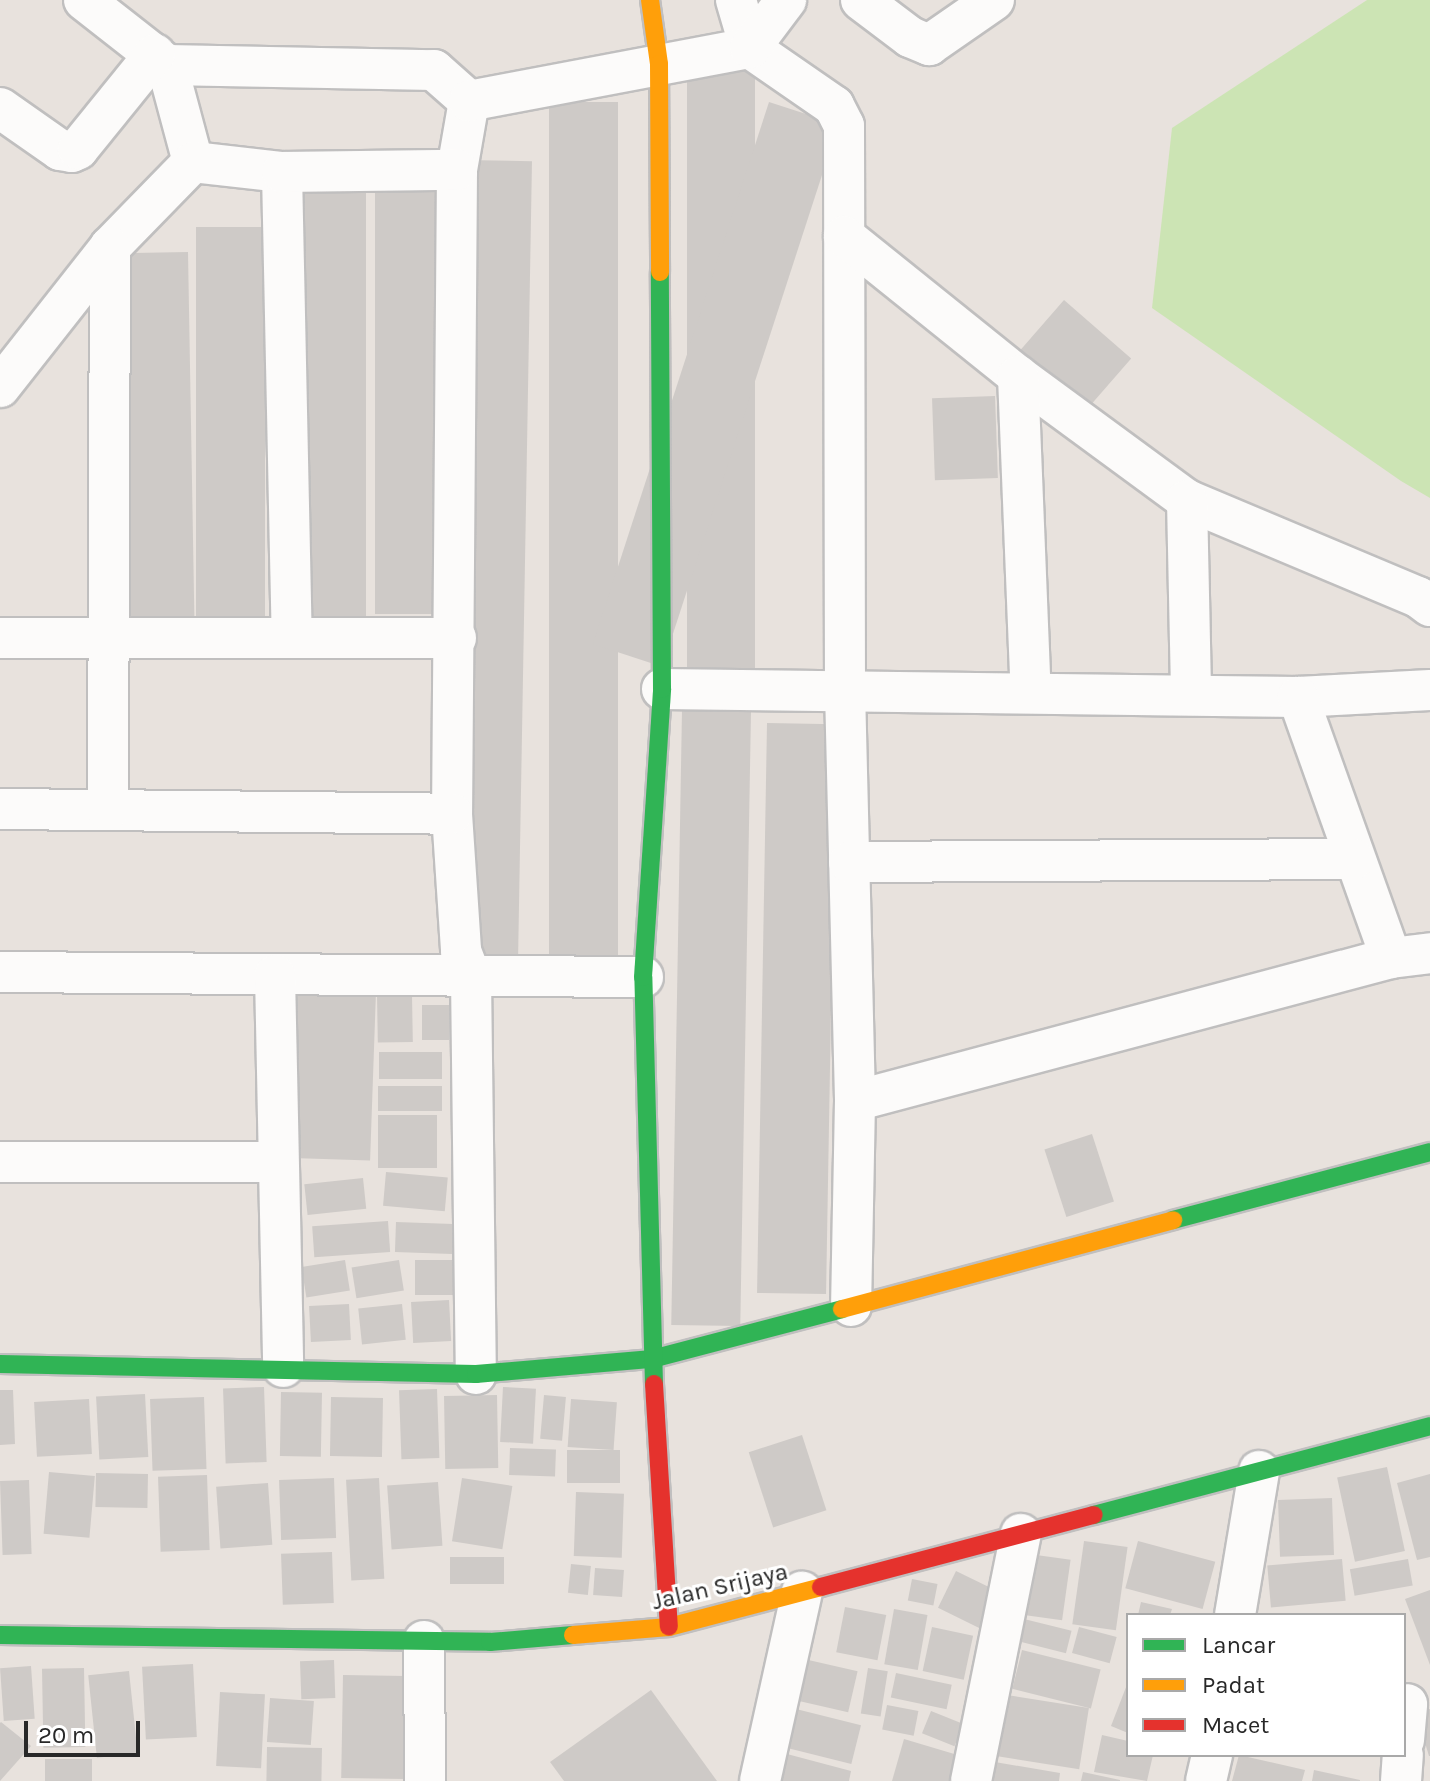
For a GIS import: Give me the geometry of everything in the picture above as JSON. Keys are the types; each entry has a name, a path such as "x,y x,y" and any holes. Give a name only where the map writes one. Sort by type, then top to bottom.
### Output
{"street":[{"path":"84,0 161,60 193,162"},
{"path":"650,0 659,64 662,689 643,977 652,1359 669,1627"},
{"path":"736,0 750,48 834,106 841,116 845,690 855,1101 851,1306"},
{"path":"469,101 750,48 786,0"},
{"path":"861,0 910,37 929,45 994,0"},
{"path":"0,108 60,150 72,152 161,60 434,70 469,101"},
{"path":"469,101 457,170 456,638 452,814 461,951 471,977 476,1374"},
{"path":"193,162 282,172 457,170"},
{"path":"0,387 110,247 193,162"},
{"path":"282,172 292,636"},
{"path":"844,236 1018,376 1187,500 1418,597 1430,606"},
{"path":"108,810 110,247"},
{"path":"1018,376 1031,693"},
{"path":"1187,500 1191,695"},
{"path":"0,638 110,641 292,636 456,638"},
{"path":"662,689 1298,697 1430,690"},
{"path":"1298,697 1391,958"},
{"path":"0,809 452,814"},
{"path":"849,862 1354,859"},
{"path":"855,1101 1391,958 1430,953"},
{"path":"0,972 643,977"},
{"path":"275,975 283,1367"},
{"path":"0,1364 283,1367 476,1374 652,1359 1430,1152"},
{"path":"0,1162 277,1162"},
{"name":"Jalan Srijaya","path":"0,1635 490,1642 669,1627 1430,1426"},
{"path":"1235,1613 1259,1471"},
{"path":"971,1781 1021,1534"},
{"path":"760,1781 802,1592"},
{"path":"424,1641 425,1781"},
{"path":"1206,1781 1212,1757"},
{"path":"1401,1781 1403,1757"}],"green space":[{"path":"1367,0 1430,0 1430,498 1152,308 1172,128"}],"building":[{"path":"687,64 755,64 755,671 687,671"},
{"path":"549,102 618,102 618,961 549,961"},
{"path":"769,102 838,125 662,667 593,644"},
{"path":"463,160 532,161 518,955 449,954"},
{"path":"375,186 444,186 444,614 375,614"},
{"path":"298,190 366,190 366,617 298,617"},
{"path":"196,227 265,227 265,619 196,619"},
{"path":"188,252 194,617 125,618 119,253"},
{"path":"1064,300 1131,358 1086,410 1019,352"},
{"path":"995,396 998,478 935,480 932,398"},
{"path":"682,710 751,711 740,1326 671,1325"},
{"path":"767,723 836,724 826,1294 757,1293"},
{"path":"298,990 376,993 370,1161 292,1158"},
{"path":"412,995 413,1042 378,1043 377,996"},
{"path":"422,1005 449,1005 449,1040 422,1040"},
{"path":"379,1052 442,1052 442,1079 379,1079"},
{"path":"378,1086 442,1086 442,1111 378,1111"},
{"path":"378,1115 437,1115 437,1168 378,1168"},
{"path":"1092,1134 1114,1202 1066,1217 1044,1149"},
{"path":"386,1172 448,1177 445,1211 383,1206"},
{"path":"363,1178 366,1209 308,1215 304,1184"},
{"path":"388,1221 390,1252 314,1257 312,1226"},
{"path":"396,1222 453,1224 452,1254 395,1252"},
{"path":"345,1260 350,1291 306,1298 302,1267"},
{"path":"399,1260 404,1291 356,1298 352,1268"},
{"path":"415,1260 459,1260 459,1295 415,1295"},
{"path":"449,1300 451,1341 413,1343 411,1302"},
{"path":"349,1304 351,1340 311,1342 309,1306"},
{"path":"402,1304 406,1340 362,1344 358,1309"},
{"path":"264,1387 267,1462 226,1463 223,1388"},
{"path":"503,1387 536,1389 533,1444 500,1442"},
{"path":"437,1389 439,1458 401,1459 399,1390"},
{"path":"0,1390 13,1390 15,1444 0,1445"},
{"path":"281,1392 322,1393 321,1457 280,1456"},
{"path":"145,1394 148,1457 99,1459 96,1397"},
{"path":"497,1395 498,1468 445,1469 444,1396"},
{"path":"544,1395 566,1397 562,1441 540,1439"},
{"path":"204,1397 207,1469 153,1471 150,1399"},
{"path":"331,1397 383,1398 382,1457 330,1456"},
{"path":"89,1399 92,1454 37,1457 34,1402"},
{"path":"571,1399 617,1402 614,1450 568,1447"},
{"path":"802,1435 826,1510 773,1527 749,1452"},
{"path":"510,1448 556,1450 555,1477 509,1475"},
{"path":"567,1450 620,1450 620,1483 567,1483"},
{"path":"1387,1467 1405,1551 1355,1562 1337,1478"},
{"path":"49,1472 95,1476 89,1538 44,1534"},
{"path":"96,1473 148,1474 147,1508 95,1507"},
{"path":"1430,1474 1430,1557 1417,1560 1397,1483"},
{"path":"207,1475 210,1550 161,1552 158,1477"},
{"path":"334,1478 336,1538 281,1540 279,1480"},
{"path":"379,1478 384,1579 351,1581 346,1480"},
{"path":"462,1478 512,1486 502,1549 452,1541"},
{"path":"29,1480 32,1554 3,1555 0,1481"},
{"path":"438,1482 442,1546 392,1549 387,1486"},
{"path":"268,1483 272,1545 220,1548 216,1487"},
{"path":"576,1492 624,1494 622,1558 574,1556"},
{"path":"1332,1498 1334,1555 1280,1557 1278,1500"},
{"path":"1084,1541 1128,1547 1116,1630 1072,1624"},
{"path":"1138,1541 1215,1562 1203,1609 1125,1588"},
{"path":"332,1552 334,1603 283,1605 281,1554"},
{"path":"1029,1554 1071,1560 1062,1620 1021,1614"},
{"path":"450,1557 504,1557 504,1584 450,1584"},
{"path":"1342,1559 1346,1601 1271,1607 1267,1566"},
{"path":"1408,1559 1413,1586 1355,1596 1350,1569"},
{"path":"571,1564 591,1566 588,1595 568,1593"},
{"path":"595,1568 624,1570 622,1597 593,1595"},
{"path":"956,1571 999,1592 981,1629 938,1608"},
{"path":"912,1579 938,1584 933,1606 908,1601"},
{"path":"1430,1590 1430,1665 1405,1599"},
{"path":"1141,1602 1172,1609 1171,1613 1138,1613"},
{"path":"845,1607 886,1615 877,1660 836,1652"},
{"path":"894,1609 927,1615 918,1670 884,1664"},
{"path":"1024,1619 1072,1631 1066,1653 1018,1641"},
{"path":"932,1627 973,1636 964,1680 923,1671"},
{"path":"1079,1627 1117,1637 1110,1663 1072,1653"},
{"path":"1022,1650 1101,1670 1091,1708 1012,1689"},
{"path":"804,1659 858,1671 848,1712 795,1700"},
{"path":"334,1660 335,1698 301,1699 300,1661"},
{"path":"193,1664 197,1737 146,1740 142,1667"},
{"path":"31,1666 35,1719 4,1721 0,1668"},
{"path":"84,1668 85,1747 43,1748 42,1669"},
{"path":"868,1668 888,1671 881,1717 861,1713"},
{"path":"129,1671 138,1754 97,1758 88,1675"},
{"path":"896,1673 952,1685 947,1709 891,1697"},
{"path":"343,1675 406,1676 404,1779 341,1778"},
{"path":"1126,1687 1126,1732 1111,1726"},
{"path":"651,1690 717,1781 564,1781 550,1762"},
{"path":"220,1692 265,1694 261,1768 216,1766"},
{"path":"1001,1694 1089,1708 1079,1769 991,1755"},
{"path":"270,1698 314,1701 311,1745 267,1742"},
{"path":"887,1705 918,1711 914,1736 882,1730"},
{"path":"796,1709 861,1725 851,1764 786,1748"},
{"path":"1430,1709 1430,1756 1429,1756 1416,1713"},
{"path":"931,1711 963,1724 954,1746 922,1733"},
{"path":"0,1723 31,1746 0,1781"},
{"path":"1102,1735 1126,1741 1126,1757 1153,1757 1147,1781 1094,1772"},
{"path":"904,1739 961,1756 953,1781 892,1781"},
{"path":"267,1747 322,1748 321,1781 266,1781"},
{"path":"787,1754 851,1771 849,1781 780,1781"},
{"path":"1238,1757 1305,1770 1302,1781 1232,1781"},
{"path":"45,1759 92,1759 92,1781 45,1781"},
{"path":"989,1761 1060,1773 1059,1781 986,1781"},
{"path":"1314,1770 1360,1780 1360,1781 1312,1781"},
{"path":"1083,1772 1120,1780 1120,1781 1081,1781"}],"traffic: fast":[{"path":"654,1384 643,977 662,689 660,272"},
{"path":"1173,1220 1430,1152"},
{"path":"0,1364 476,1374 652,1359 842,1309"},
{"path":"1094,1515 1430,1426"},
{"path":"0,1635 490,1642 573,1635"}],"traffic: slow":[{"path":"650,0 659,64 660,272"},
{"path":"842,1309 1173,1220"},
{"path":"573,1635 669,1627 821,1587"}],"traffic: jam":[{"path":"654,1384 669,1627"},
{"path":"821,1587 1094,1515"}]}
